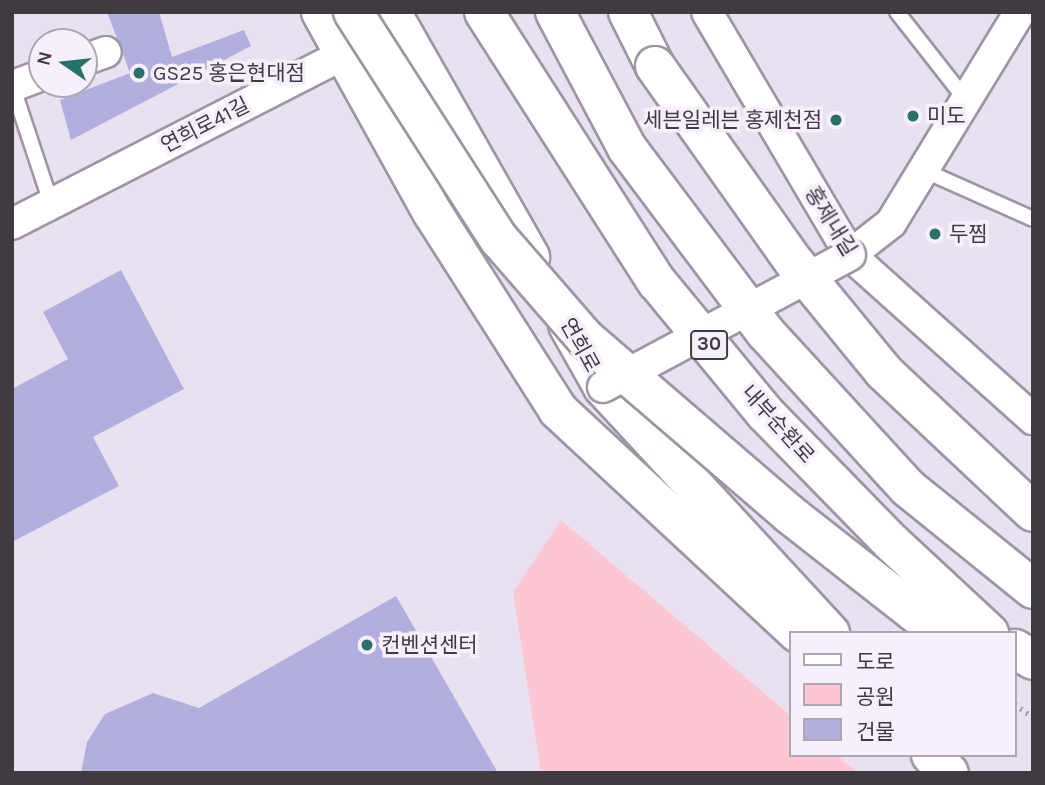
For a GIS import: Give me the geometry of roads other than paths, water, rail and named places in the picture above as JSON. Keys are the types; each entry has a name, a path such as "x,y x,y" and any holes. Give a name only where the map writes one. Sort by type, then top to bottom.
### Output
{"main road":[{"path":"321,12 432,212 558,410 796,631"},
{"path":"353,12 499,239 586,339 788,513 938,631"},
{"name":"내부순환로","path":"485,12 657,282 765,413 891,542 987,631"},
{"name":"30","path":"555,12 627,148 766,333 908,488 1033,589"},
{"path":"628,12 655,66 803,272 884,372 1033,512"},
{"name":"연희로","path":"394,19 603,387 828,631"},
{"path":"1017,650 1033,660"},
{"path":"1017,678 1033,687"},
{"path":"932,757 950,773"},
{"path":"964,757 981,773"}],"street":[{"name":"홍제내길","path":"707,12 850,255 1033,419"},
{"name":"연희로41길","path":"12,224 345,54 394,19"},
{"path":"603,387 850,255 891,223 1014,24"}],"lane":[{"path":"897,12 966,100"},
{"path":"12,86 51,203"},
{"path":"923,170 1033,219"}],"place":[{"name":"GS25 홍은현대점","path":"139,73"},
{"name":"미도","path":"913,116"},
{"name":"세븐일레븐 홍제천점","path":"836,120"},
{"name":"두찜","path":"935,234"},
{"name":"컨벤션센터","path":"367,645"}]}
